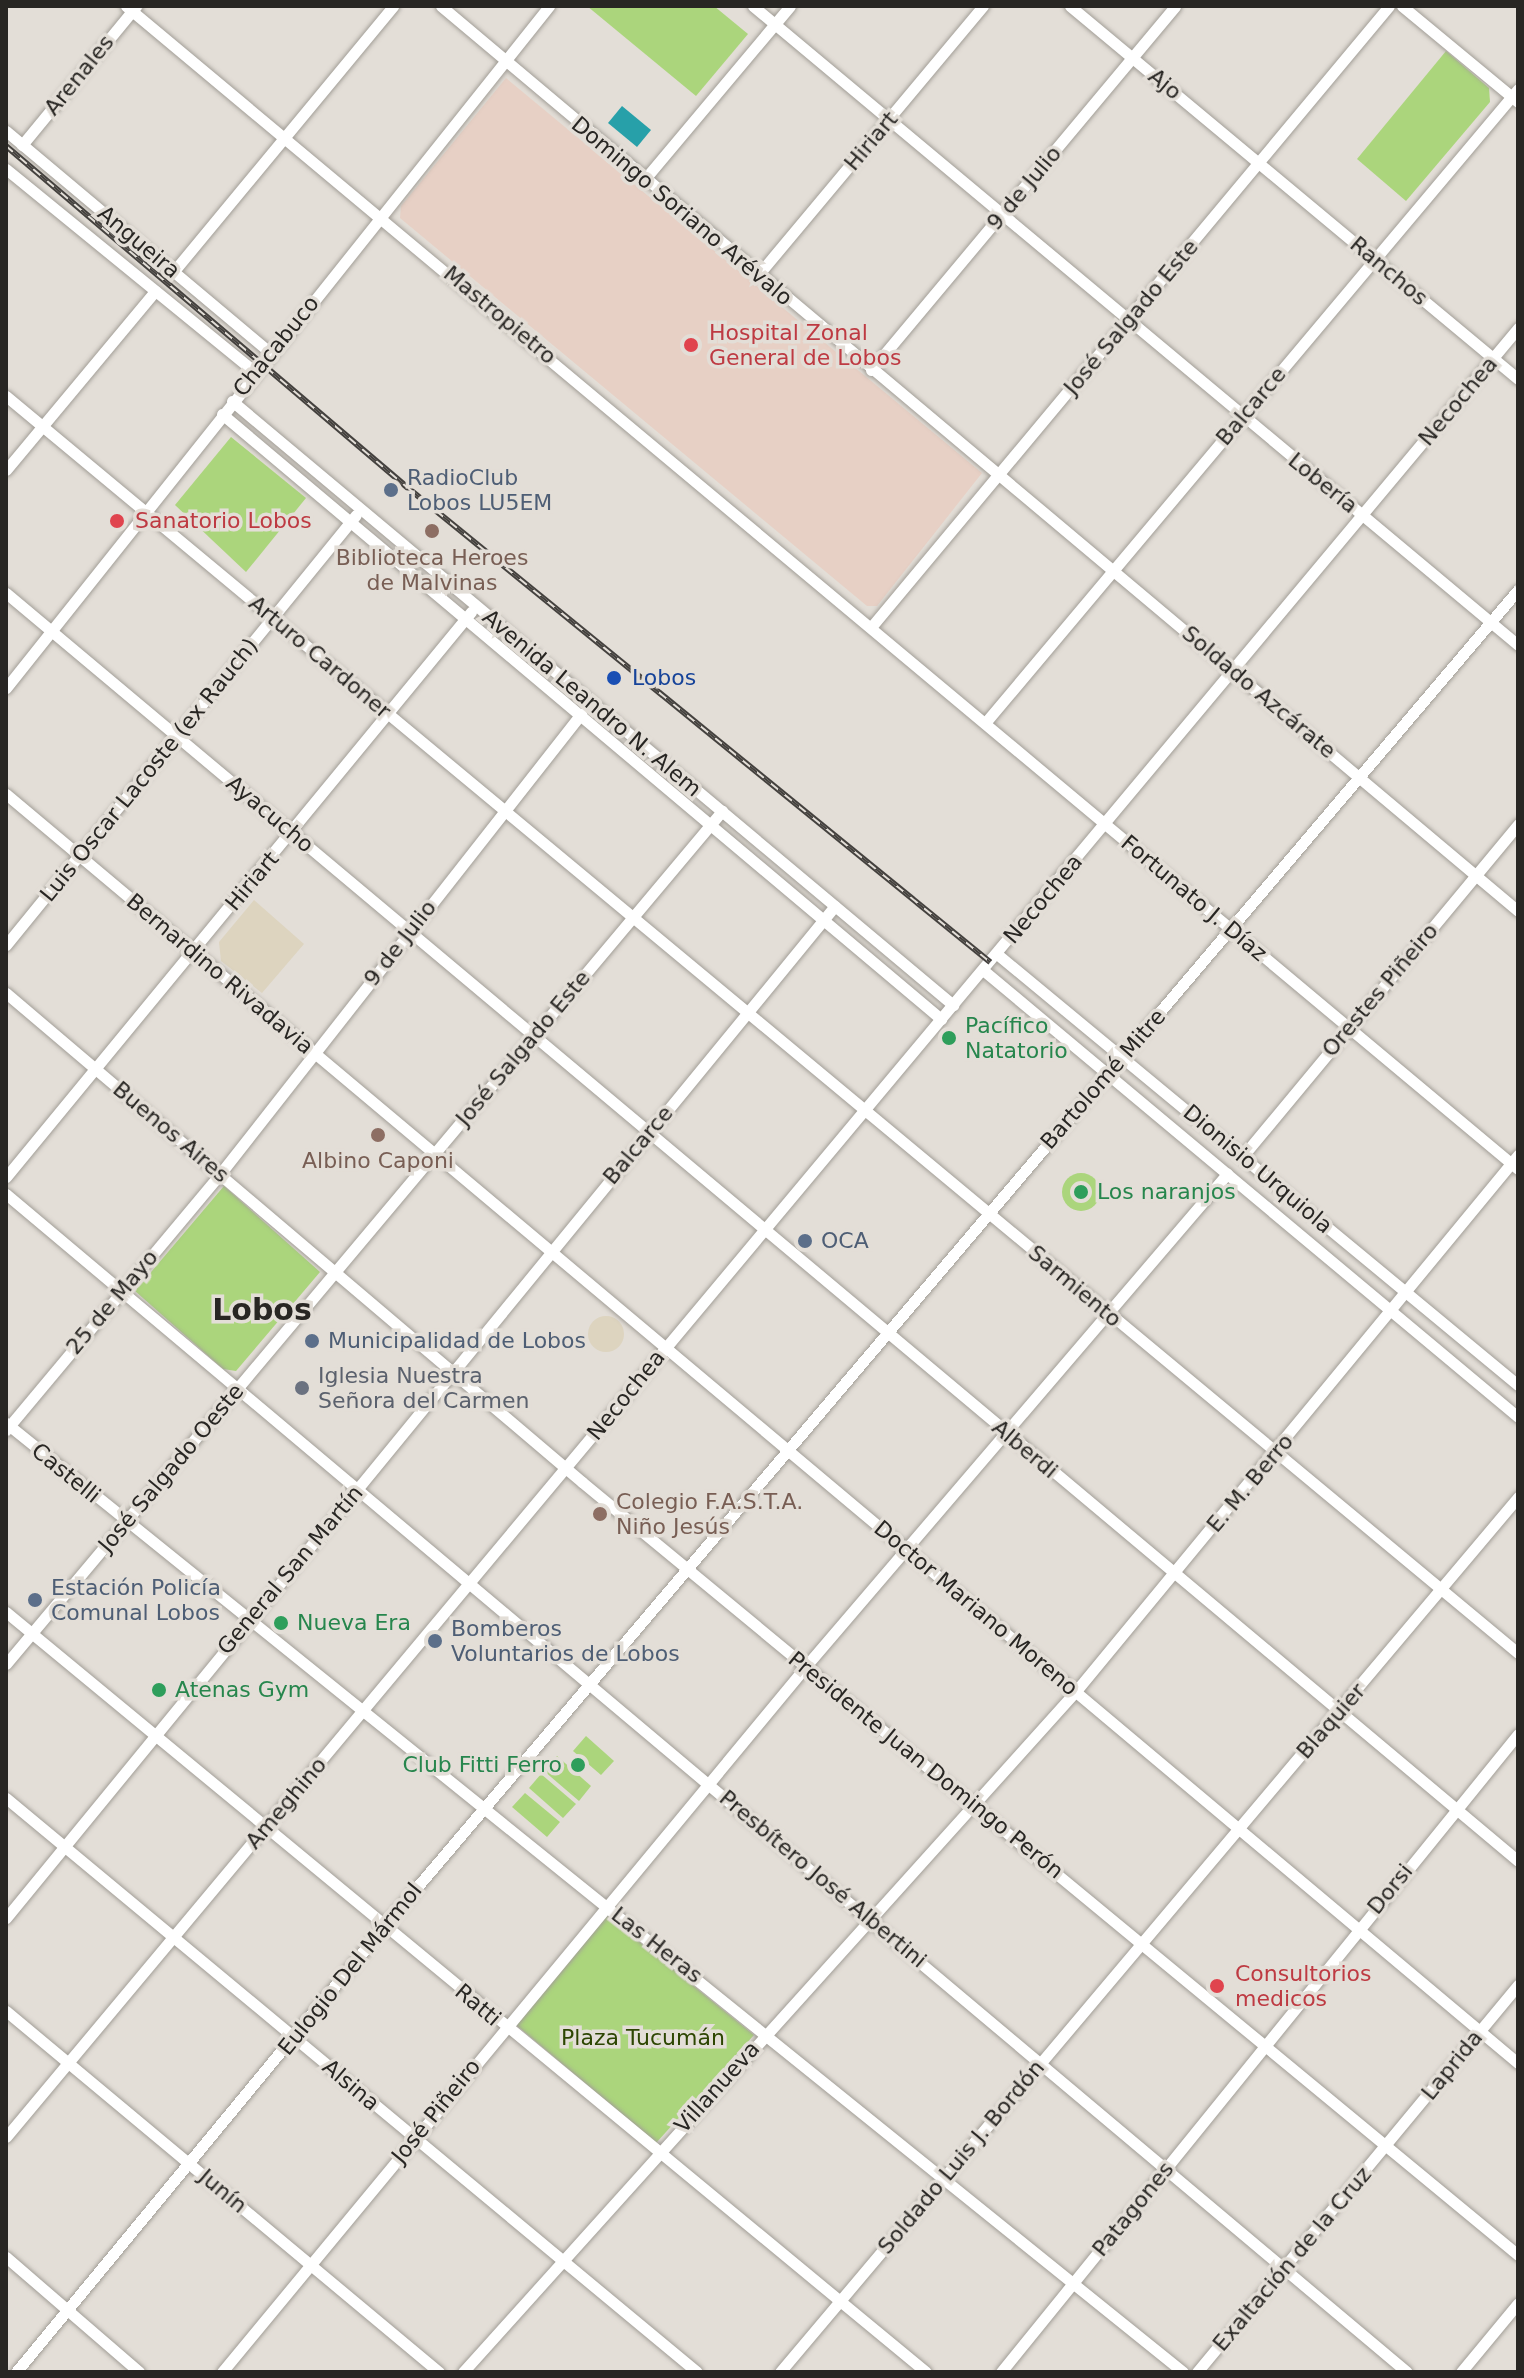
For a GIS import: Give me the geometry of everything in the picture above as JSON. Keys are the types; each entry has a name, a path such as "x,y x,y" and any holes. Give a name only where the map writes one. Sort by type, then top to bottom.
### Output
{"street":[{"path":"174,271 393,6"},
{"name":"Domingo Soriano Arévalo","path":"441,6 644,180 999,475"},
{"name":"Chacabuco","path":"6,688 549,6"},
{"name":"Lobería","path":"753,6 1518,645"},
{"path":"644,180 790,6"},
{"name":"Hiriart","path":"758,275 983,6"},
{"name":"Ajo","path":"1070,6 1260,162"},
{"name":"9 de Julio","path":"871,370 1175,6"},
{"name":"José Salgado Este","path":"872,626 1389,6"},
{"path":"1402,6 1516,96"},
{"name":"Mastropietro","path":"131,8 283,138 380,215 872,626"},
{"name":"Arenales","path":"22,145 131,8"},
{"name":"Balcarce","path":"985,723 1374,259 1516,96"},
{"name":"Angueira","path":"6,131 271,353"},
{"name":"Ranchos","path":"1260,162 1518,379"},
{"name":"Angueira","path":"6,169 255,372"},
{"path":"6,470 155,291"},
{"name":"Necochea","path":"566,1468 1518,328"},
{"name":"Arturo Cardoner","path":"6,396 634,917"},
{"name":"Avenida Leandro N. Alem","path":"232,401 953,1005"},
{"name":"Avenida Leandro N. Alem","path":"222,414 352,520 941,1019"},
{"name":"Soldado Azcárate","path":"999,475 1518,911"},
{"name":"Luis Oscar Lacoste (ex Rauch)","path":"6,945 275,618 361,508"},
{"name":"Bartolomé Mitre","path":"688,1569 1518,590"},
{"name":"Ayacucho","path":"6,593 533,1035"},
{"name":"Hiriart","path":"6,1177 477,606"},
{"name":"Fortunato J. Díaz","path":"872,626 1348,1027 1516,1162"},
{"path":"553,691 563,678"},
{"name":"9 de Julio","path":"220,1174 581,714"},
{"path":"612,741 623,728"},
{"name":"Bernardino Rivadavia","path":"6,794 434,1153"},
{"name":"José Salgado Este","path":"336,1271 722,811"},
{"name":"Orestes Piñeiro","path":"1242,1157 1518,824"},
{"name":"Balcarce","path":"451,1370 835,906"},
{"name":"Sarmiento","path":"634,917 1518,1653"},
{"name":"Dionisio Urquiola","path":"997,954 1518,1385"},
{"name":"Dionisio Urquiola","path":"983,970 1518,1417"},
{"name":"Buenos Aires","path":"6,993 336,1271"},
{"name":"Alberdi","path":"533,1035 1518,1861"},
{"name":"Doctor Mariano Moreno","path":"434,1153 1518,2063"},
{"name":"E. M. Berro","path":"976,1806 1076,1691 1516,1162"},
{"name":"25 de Mayo","path":"7,1427 220,1174"},
{"path":"806,1666 1227,1174"},
{"name":"Presbítero José Albertini","path":"6,1194 710,1783 1040,2064 1167,2167 1407,2372"},
{"name":"Presidente Juan Domingo Perón","path":"336,1271 566,1468 1518,2255"},
{"name":"José Salgado Oeste","path":"6,1664 336,1271"},
{"name":"General San Martín","path":"6,1918 451,1370"},
{"name":"Castelli","path":"7,1427 127,1522"},
{"name":"Ameghino","path":"6,2137 566,1468"},
{"name":"Blaquier","path":"1141,1942 1339,1712 1518,1497"},
{"name":"Las Heras","path":"127,1522 1183,2372"},
{"name":"Eulogio Del Mármol","path":"16,2372 384,1926 688,1569"},
{"name":"Ratti","path":"6,1612 504,2027 926,2372"},
{"name":"José Piñeiro","path":"222,2372 504,2027 806,1666"},
{"name":"Dorsi","path":"1263,2045 1518,1734"},
{"name":"Alsina","path":"6,1798 697,2372"},
{"name":"Villanueva","path":"463,2372 765,2033 976,1806"},
{"name":"Soldado Luis J. Bordón","path":"780,2372 1141,1942"},
{"name":"Laprida","path":"1387,2146 1518,1985"},
{"name":"Junín","path":"6,2011 439,2372"},
{"name":"Patagones","path":"1001,2372 1263,2045"},
{"name":"Exaltación de la Cruz","path":"1197,2372 1387,2146"},
{"path":"6,2257 139,2372"},
{"path":"1461,2372 1518,2303"}],"shaded area":[{"name":"Hospital Zonal General de Lobos","path":"506,78 982,473 877,606 867,606 400,218 401,206"},
{"path":"254,900 304,944 262,993 221,961 219,942"},
{"path":"606,1316 619,1321 624,1334 619,1347 606,1352 593,1347 588,1334 593,1321"}],"green space":[{"path":"587,6 714,6 748,34 696,96"},
{"path":"1446,51 1489,88 1490,102 1406,201 1357,159"},
{"path":"231,437 306,498 246,572 175,505"},
{"name":"Los naranjos","path":"1081,1173 1094,1179 1100,1192 1094,1205 1081,1211 1068,1205 1062,1192 1068,1179"},
{"path":"224,1186 320,1272 236,1371 223,1369 135,1291"},
{"path":"586,1736 614,1761 601,1775 573,1751"},
{"path":"557,1756 591,1786 579,1801 544,1771"},
{"path":"541,1774 576,1804 563,1818 529,1788"},
{"path":"525,1793 560,1822 547,1837 512,1807"},
{"name":"Plaza Tucumán","path":"606,1915 754,2035 656,2143 515,2024"}],"water":[{"path":"622,106 651,130 637,147 608,123"}],"railway":[{"path":"6,146 408,488 990,962"}],"place":[{"name":"Hospital Zonal General de Lobos","path":"691,345"},
{"name":"RadioClub Lobos LU5EM","path":"391,490"},
{"name":"Sanatorio Lobos","path":"117,521"},
{"name":"Biblioteca Heroes de Malvinas","path":"432,531"},
{"name":"Lobos","path":"614,678"},
{"name":"Pacífico Natatorio","path":"949,1038"},
{"name":"Albino Caponi","path":"378,1135"},
{"name":"Los naranjos","path":"1081,1192"},
{"name":"OCA","path":"805,1241"},
{"name":"Municipalidad de Lobos","path":"312,1341"},
{"name":"Iglesia Nuestra Señora del Carmen","path":"302,1388"},
{"name":"Colegio F.A.S.T.A. Niño Jesús","path":"600,1514"},
{"name":"Estación Policía Comunal Lobos","path":"35,1600"},
{"name":"Nueva Era","path":"281,1623"},
{"name":"Bomberos Voluntarios de Lobos","path":"435,1641"},
{"name":"Atenas Gym","path":"159,1690"},
{"name":"Club Fitti Ferro","path":"578,1765"},
{"name":"Consultorios medicos","path":"1217,1986"}],"district":[{"name":"Lobos","path":"262,1310"}]}
